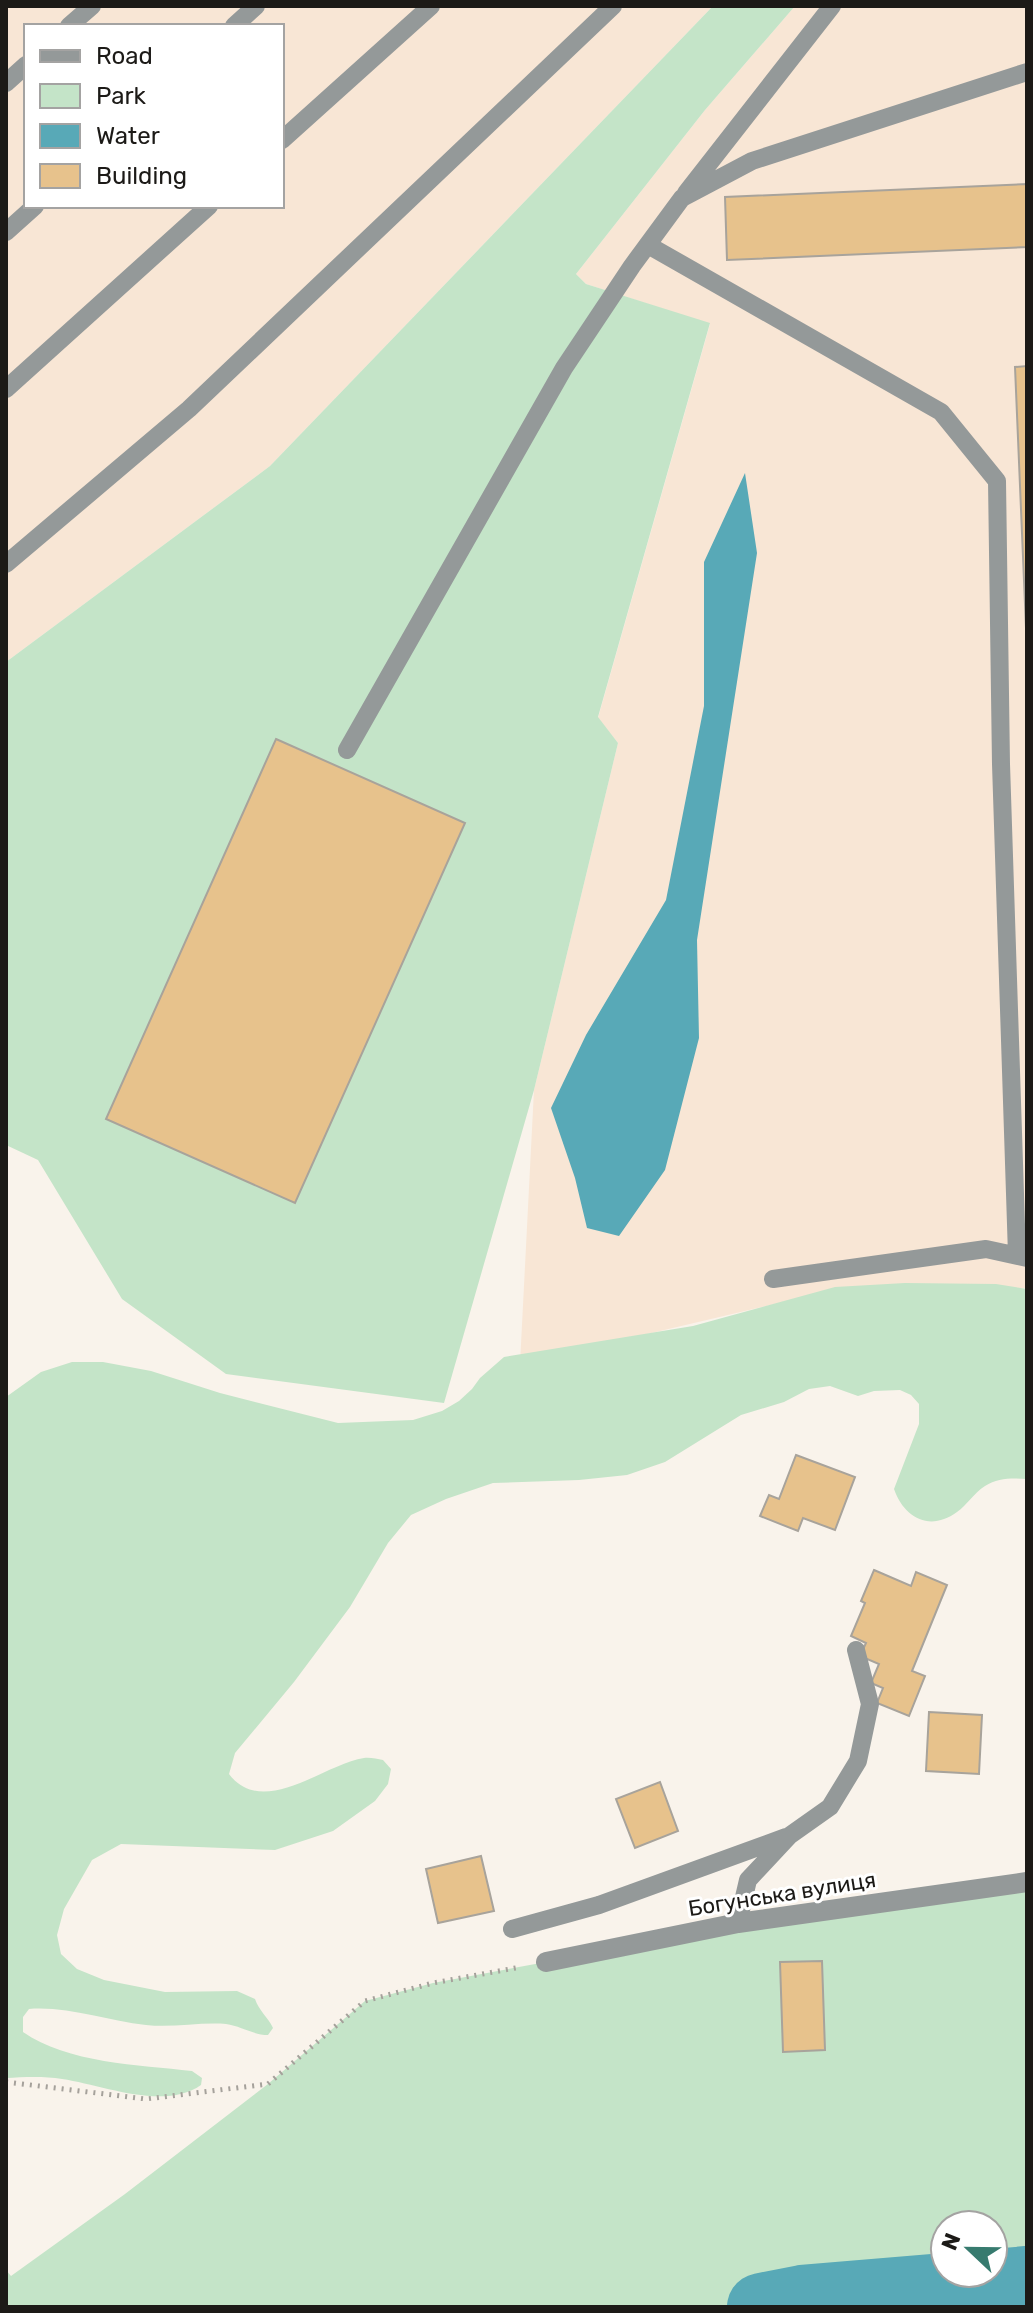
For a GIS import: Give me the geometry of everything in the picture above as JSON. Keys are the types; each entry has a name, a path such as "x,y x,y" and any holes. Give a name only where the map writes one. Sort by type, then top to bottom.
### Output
{"street":[{"name":"Богунська вулиця","path":"546,1962 738,1923 1027,1882"}],"lane":[{"path":"71,24 92,6"},
{"path":"236,24 256,6"},
{"path":"284,138 431,6"},
{"path":"6,564 189,409 613,6"},
{"path":"347,750 564,368 682,198 832,6"},
{"path":"6,83 24,67"},
{"path":"682,198 752,161 1027,72"},
{"path":"6,232 33,208"},
{"path":"6,389 207,208"},
{"path":"648,245 941,412 997,481 1001,764 1022,1256 986,1249 773,1279"},
{"path":"738,1923 748,1880 789,1836 830,1807 858,1761 870,1704 856,1650"},
{"path":"512,1929 599,1905 789,1836"}],"path":[{"path":"6,2082 146,2099 268,2084 365,2001 433,1983 546,1962"}],"shaded area":[{"path":"6,6 713,6 270,466 6,662"},
{"path":"795,6 1027,6 1027,1288 830,1291 520,1364 534,1090 618,743 598,718 710,324 586,284 576,274 705,110"}],"green space":[{"path":"713,6 795,6 705,110 576,274 586,284 710,323 598,717 618,743 534,1090 444,1403 226,1374 122,1299 38,1160 6,1145 6,662 270,466"},
{"path":"905,1283 996,1284 1027,1289 1027,1479 995,1481 947,1518 937,1521 919,1519 904,1508 894,1489 919,1424 919,1404 911,1395 900,1390 874,1391 858,1396 830,1386 809,1389 784,1402 741,1415 665,1462 627,1475 493,1483 411,1515 388,1543 350,1607 294,1682 235,1753 229,1774 243,1786 259,1791 276,1790 348,1762 364,1758 383,1760 391,1769 388,1784 375,1801 333,1831 275,1850 121,1844 92,1860 64,1909 57,1935 61,1954 77,1969 104,1980 165,1992 237,1991 255,1999 273,2028 268,2035 226,2024 146,2025 58,2010 29,2009 23,2017 23,2032 41,2042 104,2061 192,2071 202,2078 201,2085 169,2096 152,2096 55,2078 6,2078 6,1397 41,1372 72,1362 103,1362 151,1371 220,1393 338,1423 413,1420 442,1411 459,1401 504,1357 693,1326 835,1287"},
{"path":"1027,1882 1027,2307 6,2307 6,2270 11,2276 125,2194 268,2084 365,2001 433,1983"}],"water":[{"path":"745,473 757,553 697,940 699,1038 665,1170 619,1236 587,1228 575,1178 551,1108 586,1035 666,900 704,706 704,562"}],"building":[{"path":"1027,184 1027,247 727,260 725,197"},
{"path":"1027,366 1027,628 1026,628 1015,367"},
{"path":"276,739 465,823 295,1203 106,1119"},
{"path":"796,1455 855,1477 835,1530 803,1518 798,1531 760,1516 769,1495 779,1499"},
{"path":"874,1570 911,1586 916,1572 947,1585 912,1671 925,1676 909,1716 877,1703 883,1688 871,1683 879,1664 860,1656 866,1643 851,1636"},
{"path":"929,1712 982,1715 979,1774 926,1771"},
{"path":"660,1782 678,1831 635,1848 616,1799"},
{"path":"481,1856 494,1911 438,1923 426,1869"},
{"path":"822,1961 825,2050 783,2052 780,1962"}],"waterway":[{"path":"761,2307 802,2299 1027,2280"}]}
